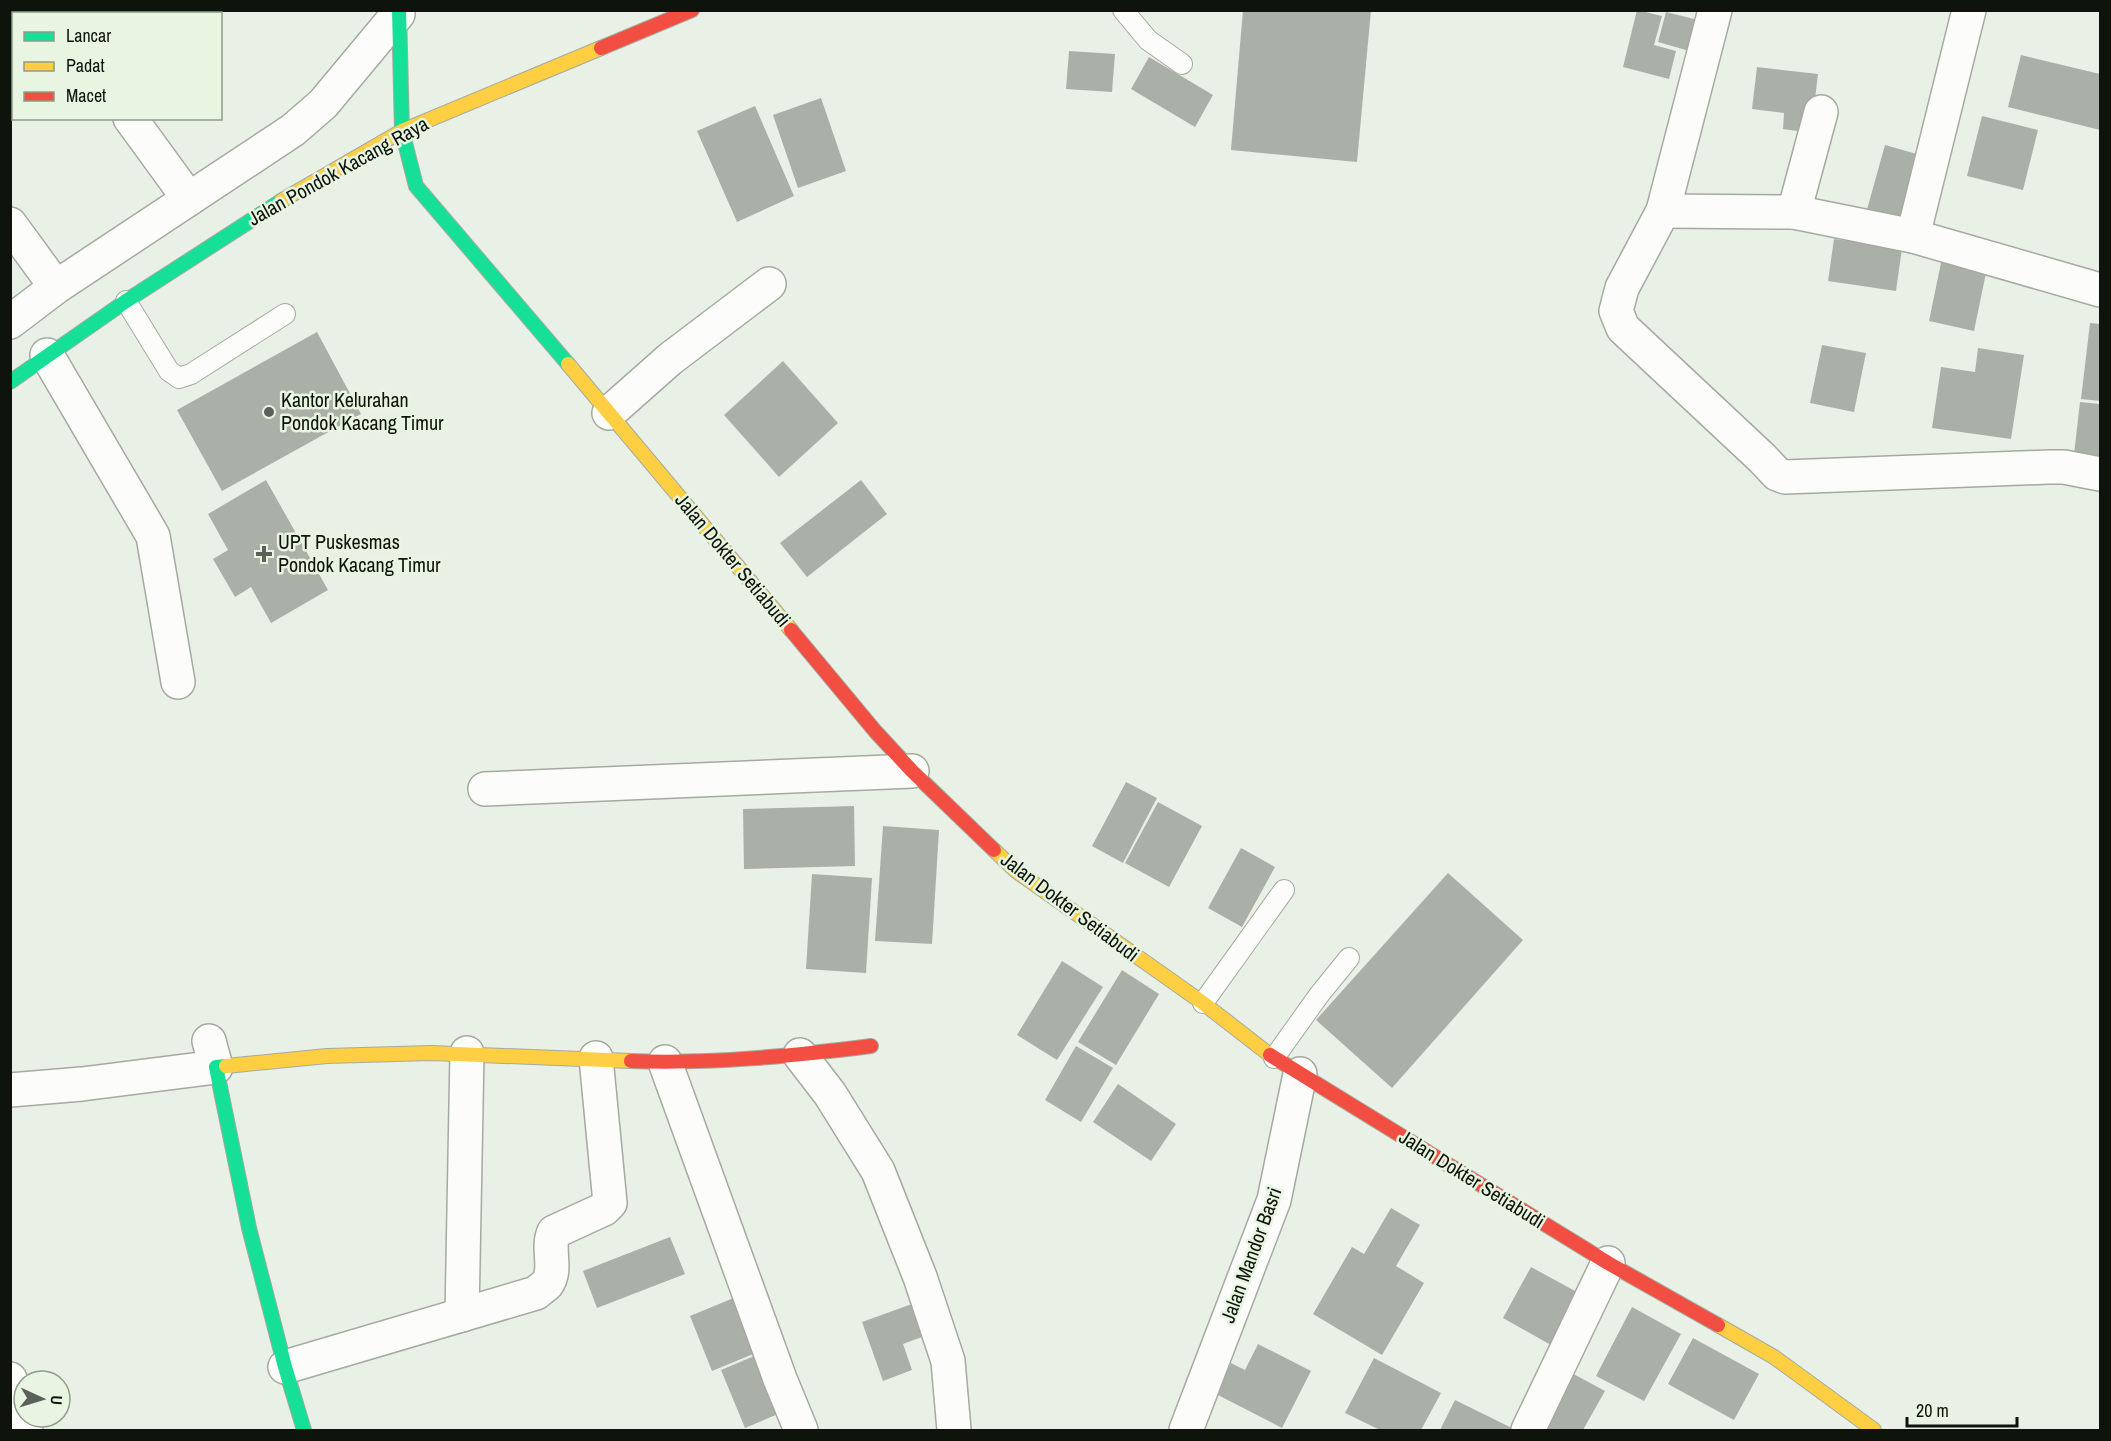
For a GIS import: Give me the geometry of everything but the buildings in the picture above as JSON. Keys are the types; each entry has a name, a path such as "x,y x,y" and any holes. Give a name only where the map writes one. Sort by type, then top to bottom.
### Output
{"street":[{"name":"Jalan Pondok Kacang Raya","path":"10,382 126,301 267,209 402,131 692,10"},
{"path":"1715,10 1663,211 1622,288 1616,311 1623,328 1777,474 1785,477 2049,467 2064,467 2100,474"},
{"path":"1913,236 1969,10"},
{"name":"Jalan Dokter Setiabudi","path":"399,12 402,131 416,186 875,730 912,771 1016,872 1203,1003 1287,1066 1608,1263 1774,1357 1874,1431"},
{"path":"10,322 56,287 293,130 323,104 399,12"},
{"path":"1794,212 1821,112"},
{"path":"131,120 189,199"},
{"path":"1663,211 1794,212 1913,236 2100,290"},
{"path":"10,224 56,287"},
{"path":"609,413 670,359 769,284"},
{"path":"46,355 153,536 178,682"},
{"path":"485,789 912,771"},
{"path":"10,1090 82,1084 213,1054 327,1056 467,1053 665,1062 800,1055 871,1046"},
{"path":"462,1315 467,1053"},
{"path":"213,1054 249,1228 304,1431"},
{"path":"800,1055 830,1094 878,1171 920,1277 948,1361 954,1431"},
{"path":"285,1367 536,1293 547,1283 552,1273 550,1241 554,1232 603,1209 610,1203 596,1058"},
{"path":"665,1062 801,1431"},
{"name":"Jalan Mandor Basri","path":"1186,1431 1274,1200 1287,1066"},
{"path":"1528,1431 1608,1263"},
{"path":"10,1379 26,1431"}],"lane":[{"path":"1123,10 1149,40 1182,64"},
{"path":"126,301 169,371 179,378 191,374 285,314"},
{"path":"1203,1003 1284,890"},
{"path":"1287,1066 1319,995 1349,958"}],"traffic: fast":[{"path":"399,10 402,131 416,186 568,364"},
{"path":"10,382 126,301 281,201"},
{"path":"226,1066 216,1067 249,1228 304,1430"}],"traffic: slow":[{"path":"281,201 402,131 601,48"},
{"path":"568,364 791,630"},
{"path":"994,850 1016,871 1203,1003 1270,1055"},
{"path":"226,1066 327,1056 431,1053 631,1061"},
{"path":"1718,1325 1774,1357 1874,1430"}],"traffic: jam":[{"path":"601,48 692,10"},
{"path":"791,630 875,731 912,771 994,850"},
{"path":"631,1061 751,1058 871,1046"},
{"path":"1270,1055 1608,1263 1718,1325"}],"place":[{"name":"Kantor Kelurahan Pondok Kacang Timur","path":"269,412"},
{"name":"UPT Puskesmas Pondok Kacang Timur","path":"264,554"}]}
